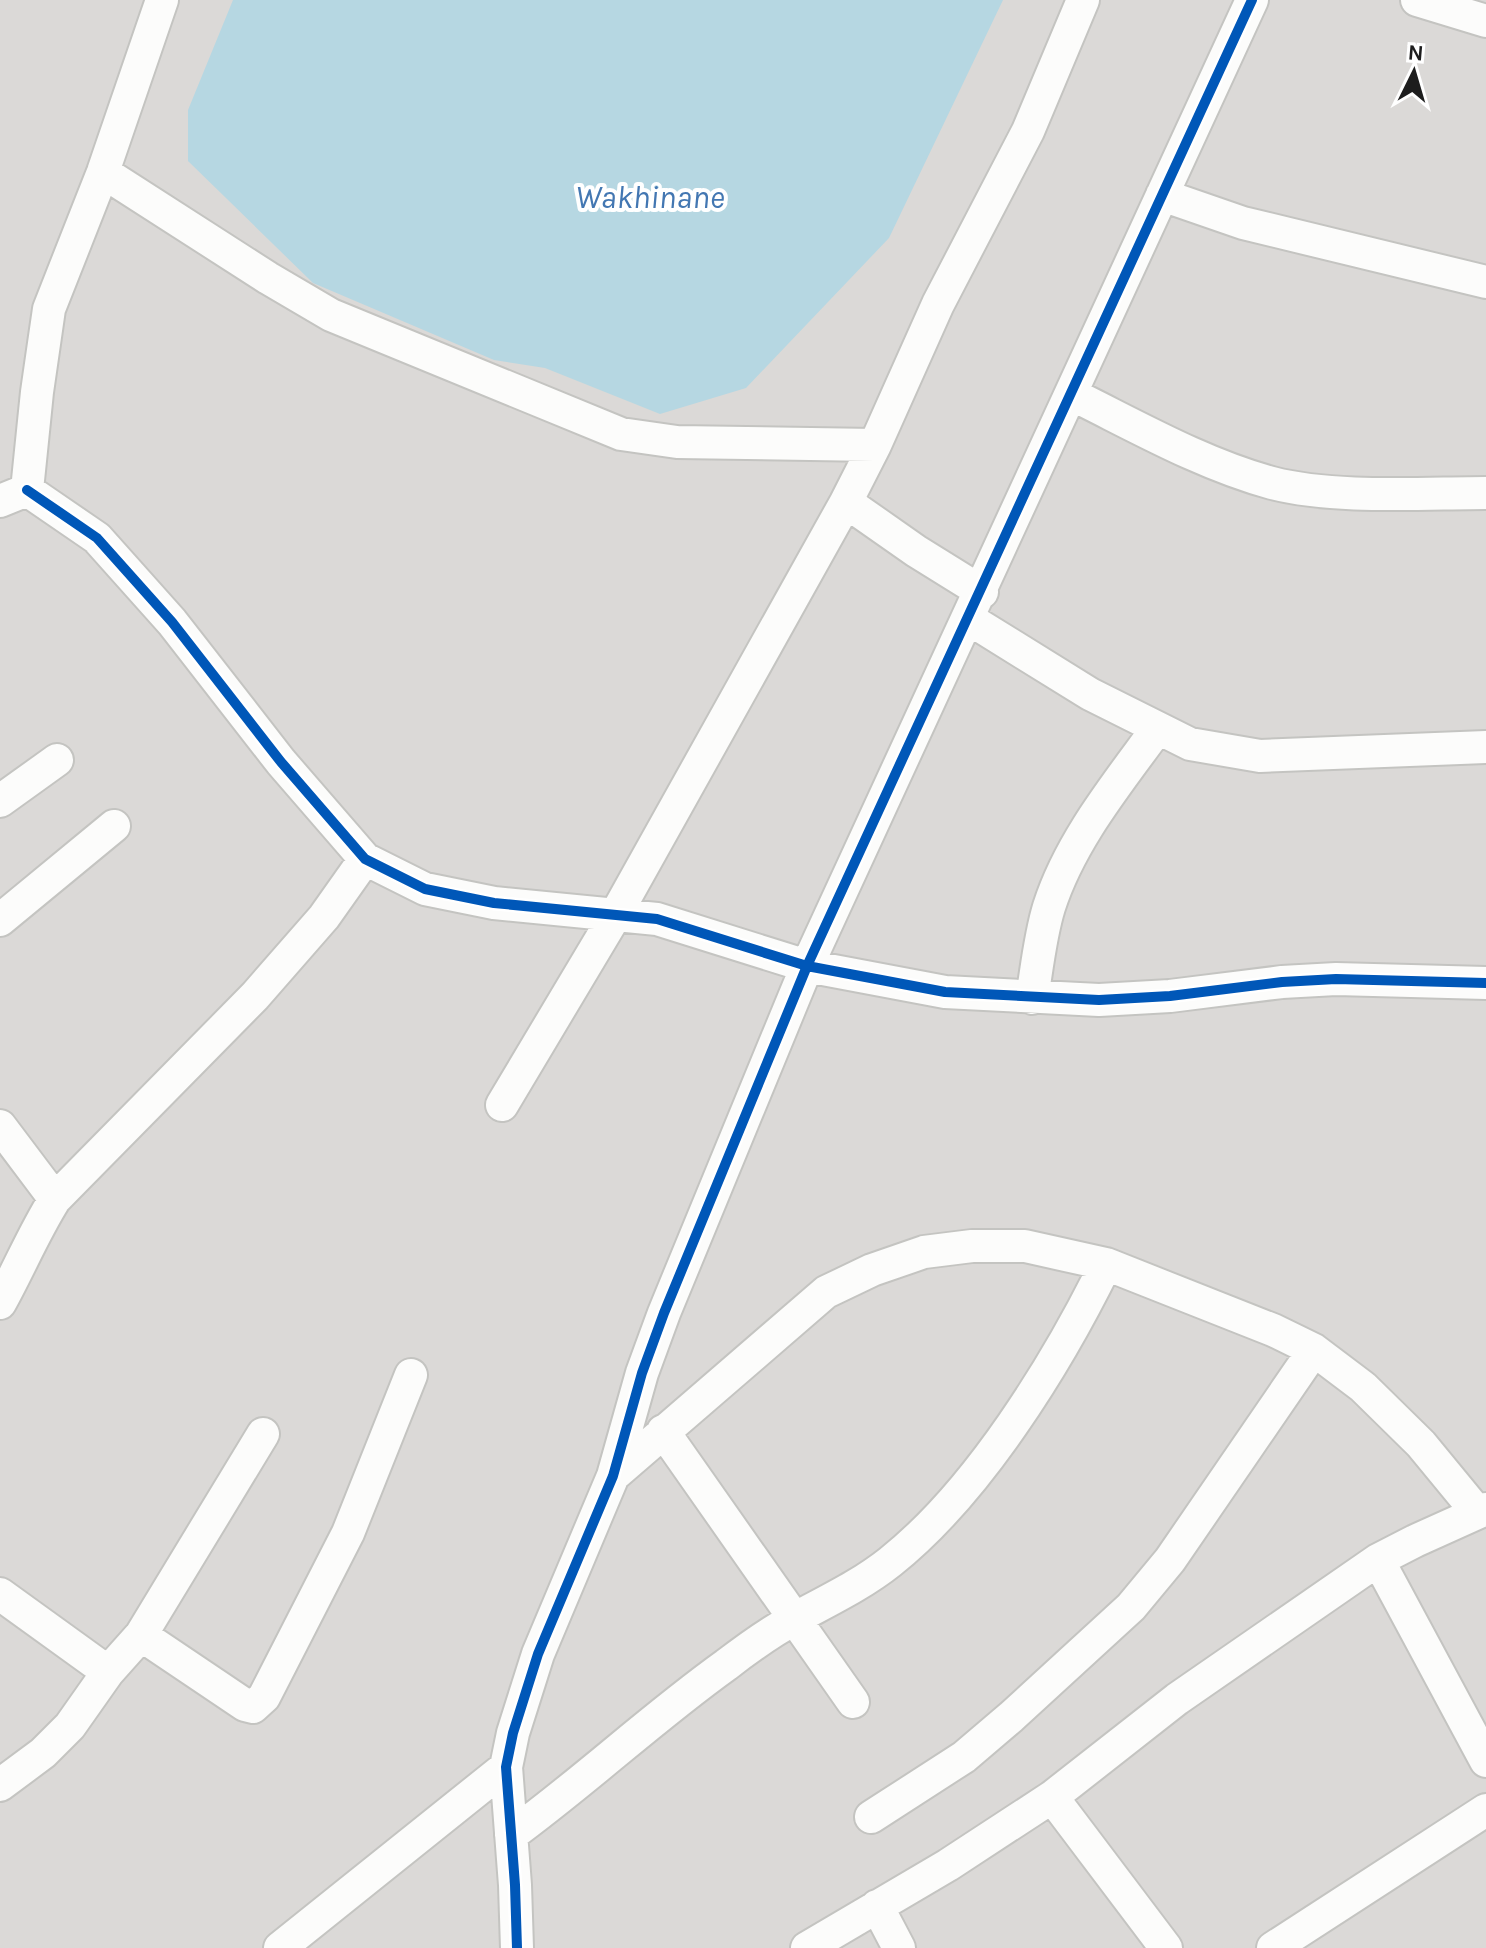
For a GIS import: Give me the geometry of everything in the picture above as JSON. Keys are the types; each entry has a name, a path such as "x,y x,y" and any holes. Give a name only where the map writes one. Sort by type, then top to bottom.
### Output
{"street":[{"path":"162,0 103,172 49,309 37,392 14,495 97,538 172,622 281,762 365,859 425,889 494,903 657,919 807,966 945,992 1099,1000 1336,979 1486,983"},
{"path":"502,1105 616,914 846,502 938,304 1028,131 1083,0"},
{"path":"517,1948 506,1767 517,1719 538,1654 613,1476 642,1373 664,1313 807,966 1252,0"},
{"path":"1417,0 1486,21"},
{"path":"103,172 331,315 621,434 677,442 875,445"},
{"path":"1162,195 1243,223 1486,282"},
{"path":"1071,394 1192,453 1275,484 1364,492 1486,493"},
{"path":"846,502 916,551 975,605 1090,694 1190,744 1260,756 1486,747"},
{"path":"1032,998 1049,909 1061,877 1090,823 1157,729"},
{"path":"0,801 57,760"},
{"path":"0,920 114,826"},
{"path":"0,1303 38,1225 55,1199 255,996 324,917 365,859"},
{"path":"0,1126 55,1199"},
{"path":"613,1476 826,1292 872,1270 924,1252 972,1246 1025,1246 1106,1264 1273,1330 1314,1350 1363,1387 1421,1444 1481,1511 1378,1560 1177,1699 1052,1797 948,1865 807,1948"},
{"path":"511,1835 561,1799 724,1666 796,1618 824,1605 892,1561 919,1536 965,1486 1042,1380 1106,1264"},
{"path":"871,1817 964,1757 1131,1607 1170,1560 1314,1350"},
{"path":"141,1635 245,1705 253,1707 264,1697 348,1533 411,1375"},
{"path":"663,1431 853,1702"},
{"path":"0,1785 43,1753 70,1726 108,1672 141,1635 263,1434"},
{"path":"1378,1560 1486,1761"},
{"path":"0,1594 108,1672"},
{"path":"280,1948 506,1767"},
{"path":"1052,1797 1166,1948"},
{"path":"1273,1948 1486,1810"},
{"path":"877,1906 899,1948"}],"shaded area":[{"path":"0,0 1486,0 1486,1948 0,1948"}],"water":[{"name":"Wakhinane","path":"233,0 1003,0 889,238 746,388 660,414 545,368 494,360 313,283 188,161 188,110"}],"cycle path":[{"path":"517,1948 506,1767 513,1733 538,1654 613,1476 642,1373 664,1313 807,966 1252,0"},
{"path":"27,490 97,538 172,622 281,762 365,859 425,889 494,903 657,919 807,966 945,992 1099,1000 1336,979 1486,983"}]}
